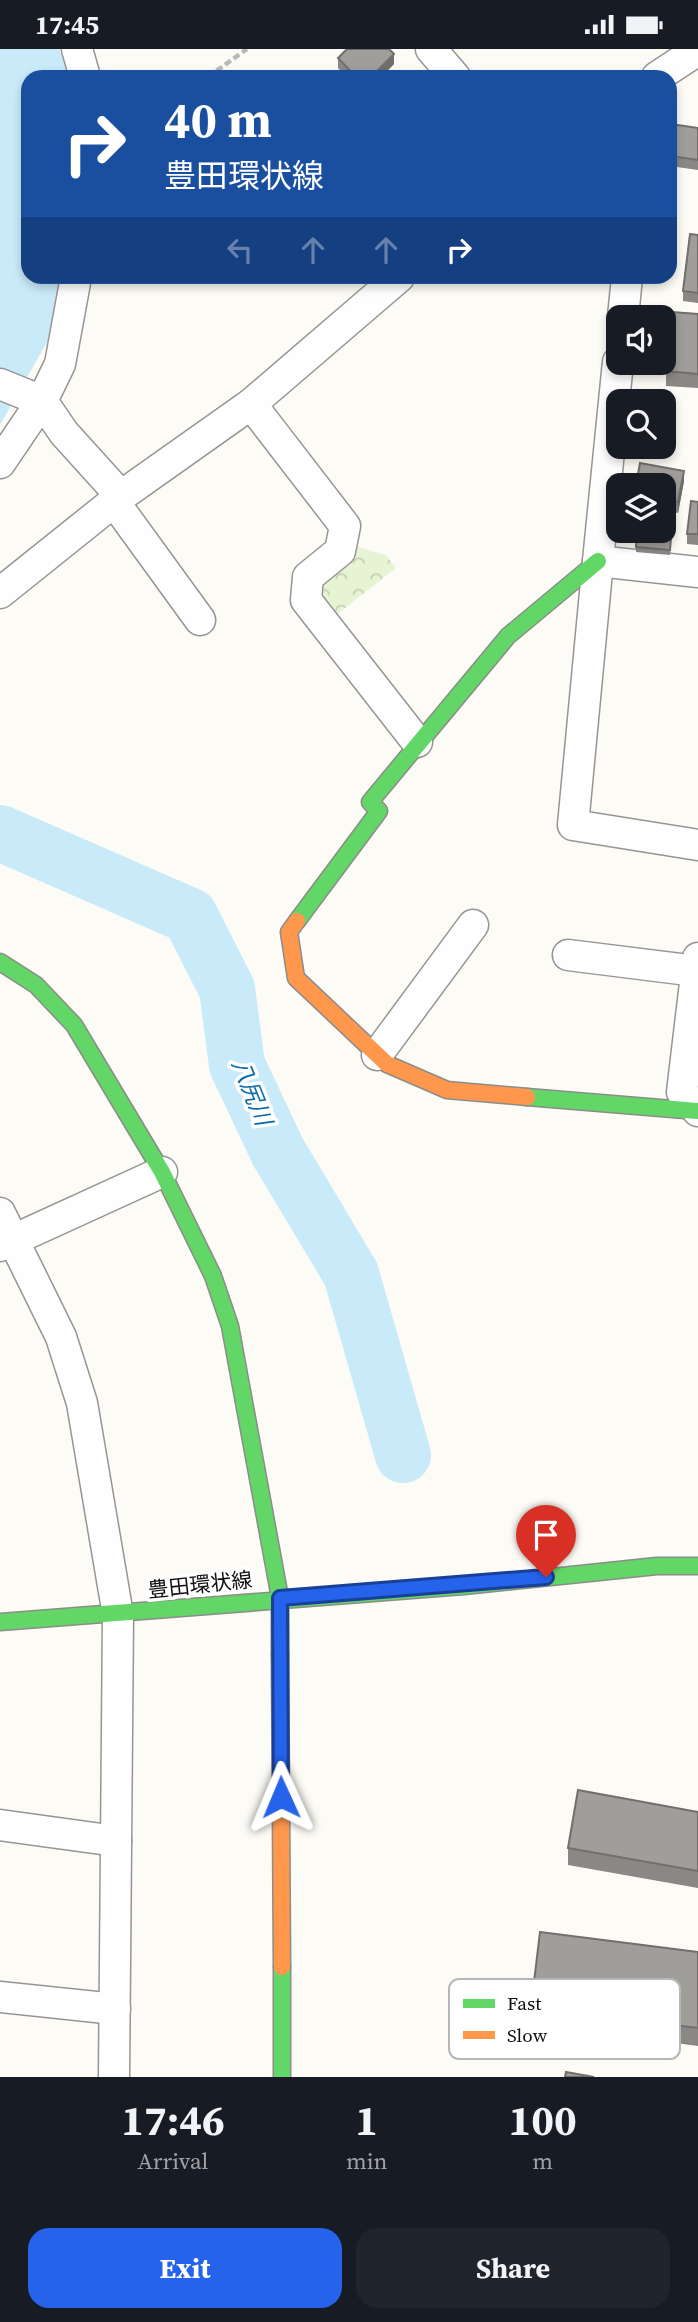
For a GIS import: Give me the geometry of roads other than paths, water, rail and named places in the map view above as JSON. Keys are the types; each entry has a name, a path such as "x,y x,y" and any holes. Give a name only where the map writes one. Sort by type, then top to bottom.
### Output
{"street":[{"path":"77,49 83,70"},
{"path":"431,49 450,70"},
{"path":"668,70 698,50"},
{"path":"0,463 42,401 60,365 75,284"},
{"path":"0,593 118,500 251,404 391,284"},
{"path":"624,305 626,284"},
{"path":"617,375 573,825 698,845"},
{"path":"0,384 42,401 118,500 200,620"},
{"path":"251,404 345,526 340,551 308,577 306,600 417,742"},
{"path":"698,572 598,561 508,636 417,742 370,802 379,811 289,932 296,978 387,1064 447,1090 698,1111"},
{"path":"377,1055 472,925"},
{"path":"568,955 697,965 682,1092 698,1111"},
{"path":"0,962 36,985 74,1025 162,1172 212,1276 230,1326 268,1517 280,1598 282,2077"},
{"path":"7,1242 162,1172"},
{"path":"0,1213 7,1242 61,1337 82,1403 118,1615 114,2077"},
{"name":"豊田環状線","path":"0,1622 118,1615 280,1598 464,1586 657,1566 698,1566"},
{"path":"0,1825 116,1841"},
{"path":"0,1997 115,2009"}],"water":[{"path":"0,49 59,49 67,70 21,70 21,284 63,284 47,342 0,425"}],"waterway":[{"name":"八尻川","path":"0,833 190,916 227,989 237,1065 278,1152 351,1274 403,1455"}]}
